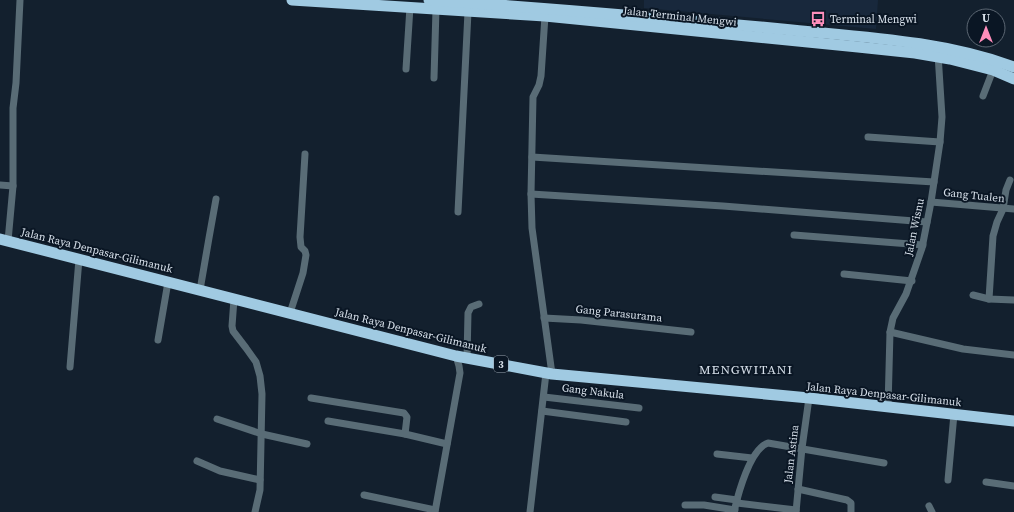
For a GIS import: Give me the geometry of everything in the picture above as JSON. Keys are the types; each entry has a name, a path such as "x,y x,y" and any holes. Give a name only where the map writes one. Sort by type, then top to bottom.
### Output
{"highway":[{"name":"Jalan Terminal Mengwi","path":"292,0 468,12 545,8"},
{"name":"Jalan Terminal Mengwi","path":"430,0 682,19 859,37 938,52 993,70 1014,79"},
{"name":"Jalan Terminal Mengwi","path":"938,52 964,52 1014,67"},
{"name":"Jalan Raya Denpasar-Gilimanuk","path":"4,240 456,356 549,374 809,398 1014,421"}],"street":[{"path":"4,240 13,186 13,108 20,0"},
{"path":"406,69 410,8"},
{"path":"530,512 542,411 549,374 544,318 532,228 531,194 533,97 539,85 541,76 545,8"},
{"path":"434,78 436,9"},
{"path":"458,212 468,12"},
{"name":"Jalan Wisnu","path":"888,407 890,332 893,318 912,281 923,245 940,142 942,117 938,52"},
{"path":"983,96 993,70"},
{"path":"868,137 940,142"},
{"path":"290,313 303,273 306,255 305,251 301,247 300,238 305,154"},
{"path":"532,157 934,182"},
{"path":"988,298 993,236 1003,209 1006,190 1010,180"},
{"path":"0,184 13,186"},
{"path":"531,194 724,206 927,222"},
{"path":"200,290 216,199"},
{"name":"Gang Tualen","path":"931,202 1014,209"},
{"path":"794,234 923,245"},
{"path":"70,367 79,259"},
{"path":"844,274 912,281"},
{"path":"158,340 168,282"},
{"path":"973,295 1014,300"},
{"path":"234,299 233,331 256,362 260,376 262,394 260,490 255,512"},
{"path":"460,373 470,358 468,313 471,307 479,304"},
{"name":"Gang Parasurama","path":"544,318 581,320 691,332"},
{"path":"890,332 963,349 1014,355"},
{"path":"364,495 435,511 460,373 456,356"},
{"name":"Gang Nakula","path":"544,397 639,408"},
{"path":"311,398 404,413 407,417 404,434"},
{"name":"Jalan Astina","path":"796,511 802,448 809,398"},
{"path":"542,411 626,422"},
{"path":"948,480 954,414"},
{"path":"217,419 262,434 307,444"},
{"path":"328,422 404,434 446,444"},
{"path":"736,506 752,458 762,445 768,442 884,464"},
{"path":"717,454 752,458"},
{"path":"197,461 220,471 260,480"},
{"path":"986,482 1014,486"},
{"path":"798,489 847,500 851,503 852,512"},
{"path":"715,497 736,506"},
{"path":"685,505 736,506 796,511"}],"shaded area":[{"name":"Terminal Mengwi","path":"644,0 878,0 876,29 644,8"}],"place":[{"name":"Terminal Mengwi","path":"818,19"}],"district":[{"name":"MENGWITANI","path":"746,369"}]}
